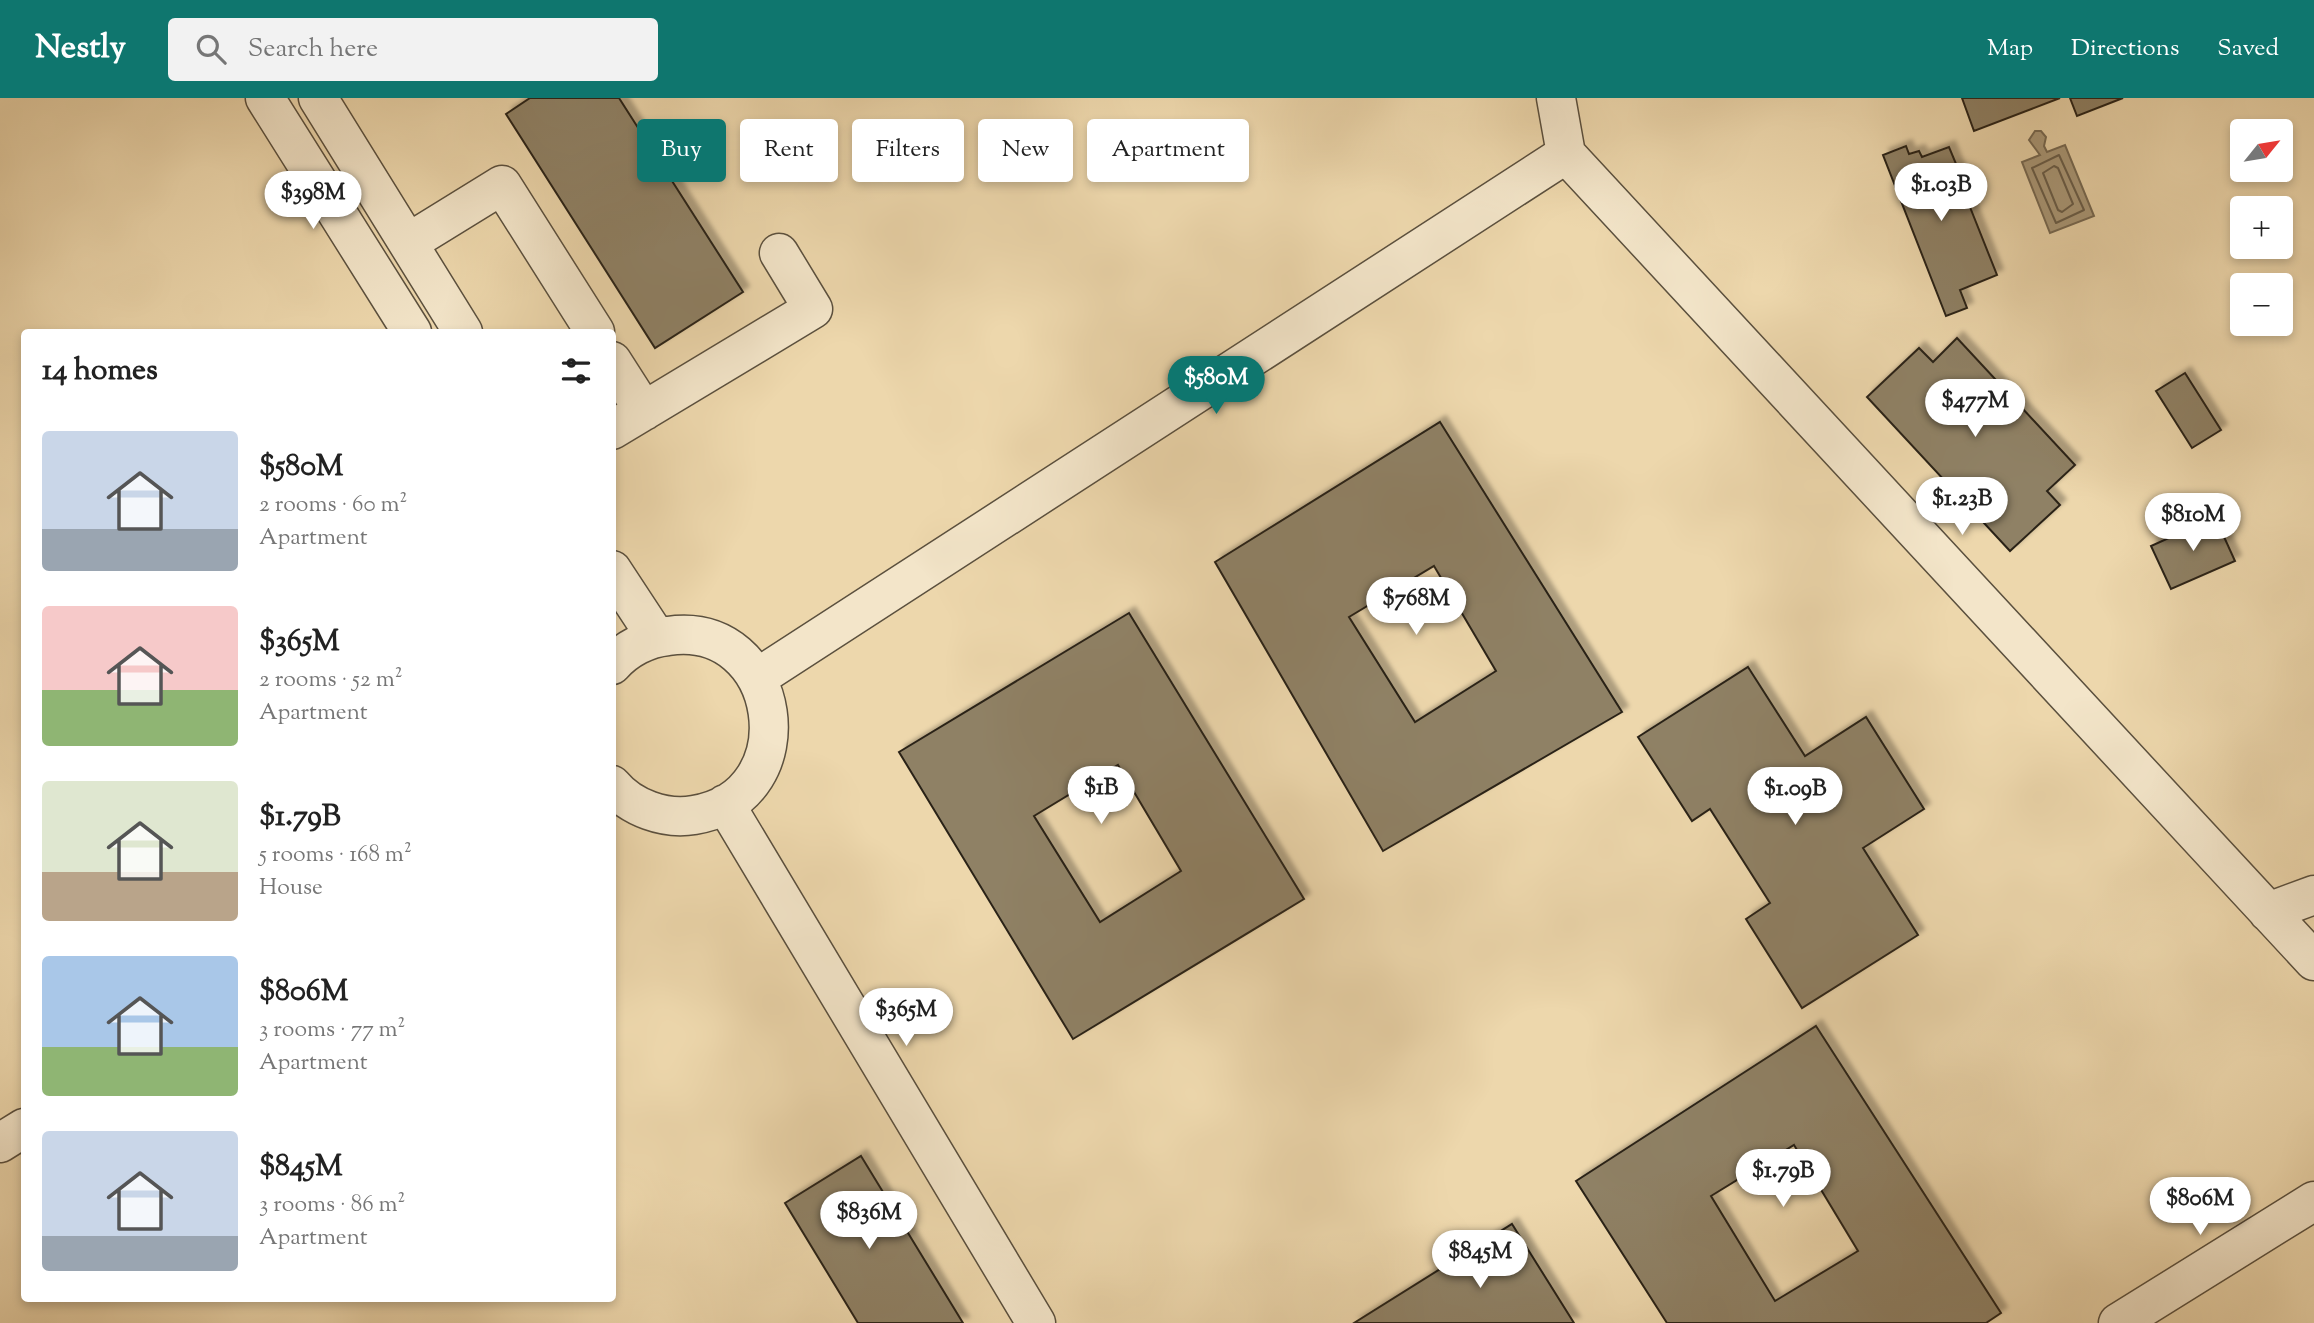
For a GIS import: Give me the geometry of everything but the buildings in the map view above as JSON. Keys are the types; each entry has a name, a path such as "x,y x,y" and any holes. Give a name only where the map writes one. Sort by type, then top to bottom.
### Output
{"street":[{"path":"265,98 410,329"},
{"path":"318,98 461,329"},
{"path":"1556,98 1566,154 2314,961"},
{"path":"757,678 1566,154"},
{"path":"408,243 502,185 592,329"},
{"path":"616,376 628,420 813,309 779,253"},
{"path":"616,576 656,637"},
{"path":"616,659 656,637 698,636 718,643 736,654 757,678 769,707 768,749 760,769 748,785 725,804 694,815 673,816 652,812 633,803 616,788"},
{"path":"725,804 1036,1323"},
{"path":"2268,912 2314,895"},
{"path":"0,1143 21,1130"},
{"path":"2118,1323 2314,1201"}],"water":[{"path":"2035,131 2041,131 2046,137 2044,146 2047,152 2065,145 2094,216 2050,233 2022,162 2040,155 2029,140"}]}
